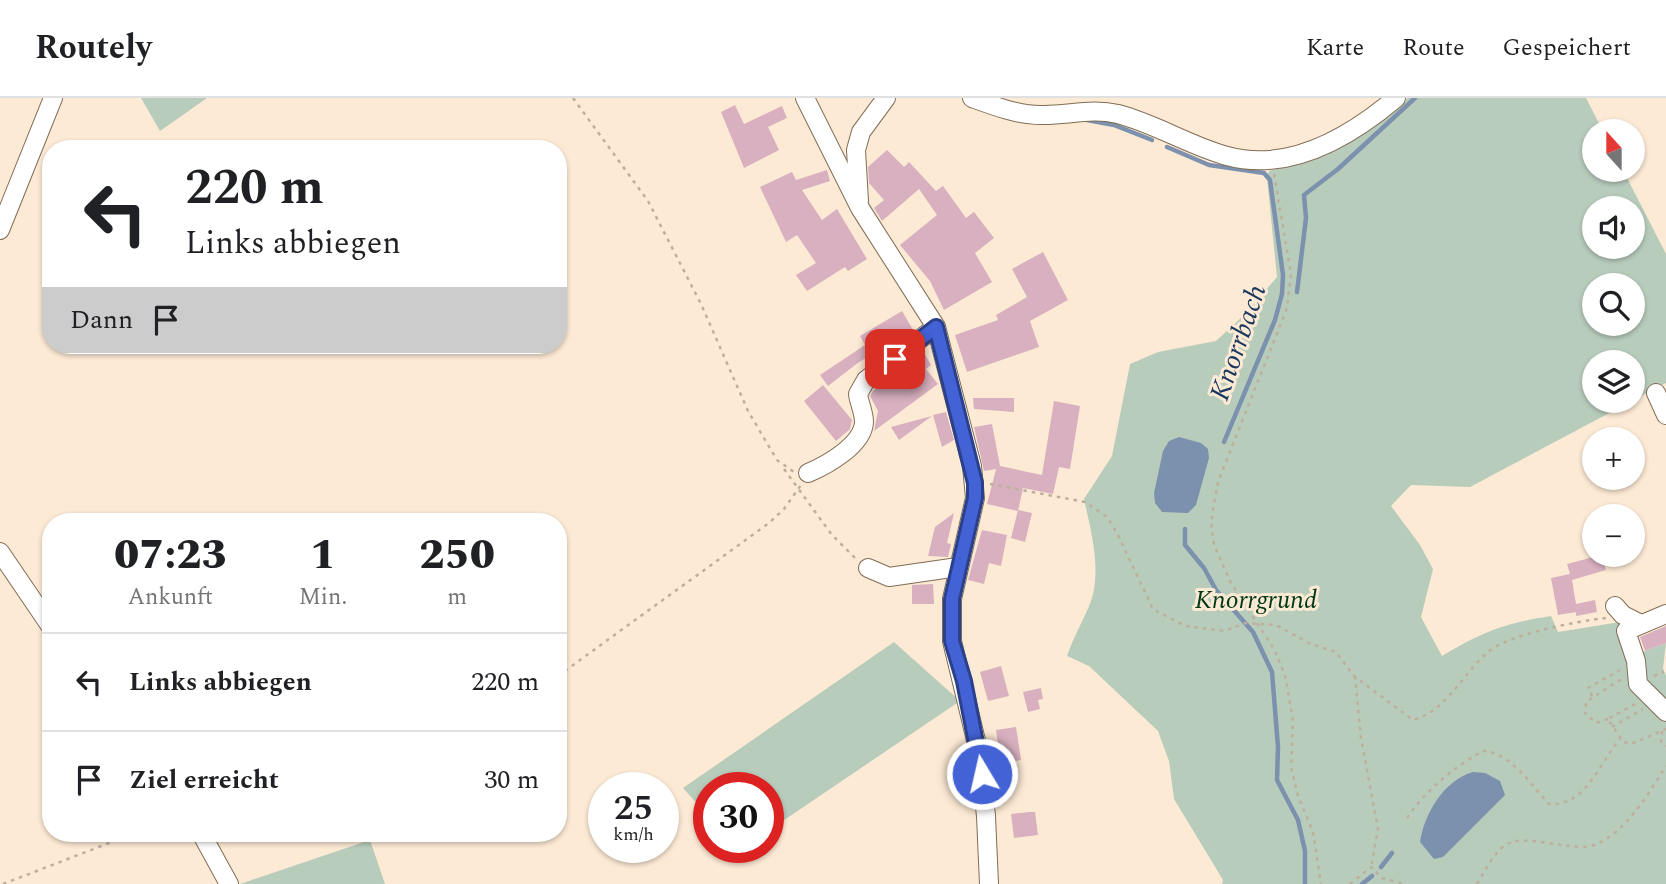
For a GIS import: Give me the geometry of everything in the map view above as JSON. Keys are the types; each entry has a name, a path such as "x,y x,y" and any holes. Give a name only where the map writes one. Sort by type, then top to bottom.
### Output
{"street":[{"path":"0,230 7,200 53,98"},
{"path":"805,98 860,208 936,327 975,483 975,498 952,599 952,641 979,753 986,816 989,884"},
{"path":"860,208 856,150 861,132 886,98"},
{"path":"972,98 1007,110 1043,115 1087,110 1119,115 1226,156 1271,162 1326,145 1374,117 1396,98"},
{"path":"803,481 860,436 864,423 858,394 866,380 936,327"},
{"path":"1656,393 1666,415"},
{"path":"0,552 42,614"},
{"path":"868,568 889,577 958,567"},
{"path":"1619,610 1641,624"},
{"path":"1656,704 1637,684 1636,666 1626,631 1666,614"},
{"path":"206,842 229,884"}],"path":[{"path":"573,98 648,201 701,304 748,411 782,467 803,481"},
{"path":"1271,162 1291,274 1287,307 1218,482 1211,522 1214,545 1226,570 1274,649 1285,675 1293,721 1291,767 1298,796 1313,832 1321,884"},
{"path":"782,467 797,473 832,535 868,568"},
{"path":"567,669 769,523 784,509 803,481"},
{"path":"975,483 1085,502 1098,509 1117,533 1153,609 1185,626 1225,631 1245,623 1276,625 1309,643 1336,652 1354,676 1413,720 1428,716 1439,707 1490,649 1570,622 1619,610"},
{"path":"1592,696 1588,688 1636,666"},
{"path":"1636,666 1586,702 1587,717 1596,723 1656,704"},
{"path":"1657,675 1664,672"},
{"path":"1350,884 1371,867 1378,829 1361,738 1354,676"},
{"path":"1612,727 1656,704"},
{"path":"1608,719 1620,739 1631,744 1664,730"},
{"path":"1664,730 1661,743 1666,746"},
{"path":"1407,818 1438,783 1483,751 1492,752 1508,761 1549,804 1562,805 1585,790 1620,739"},
{"path":"1477,884 1495,853 1505,843 1524,840 1591,846 1608,838 1621,827 1666,766"},
{"path":"3,884 112,842"},
{"path":"1371,867 1382,878 1405,884"}],"green space":[{"path":"141,98 207,98 160,131"},
{"name":"Knorrgrund","path":"1408,98 1586,98 1597,119 1582,119 1582,182 1629,182 1636,196 1582,196 1582,259 1645,259 1645,213 1666,254 1666,383 1645,394 1645,350 1582,350 1582,413 1609,413 1470,487 1411,485 1391,506 1420,545 1433,569 1421,617 1442,656 1494,630 1551,616 1558,632 1626,621 1640,653 1666,643 1663,668 1666,676 1666,884 1222,884 1223,880 1174,799 1169,761 1158,731 1089,666 1067,656 1089,606 1095,580 1094,552 1084,499 1112,456 1130,364 1158,352 1216,341 1244,315 1277,277 1267,178 1269,171 1343,142 1375,123"},
{"path":"894,642 960,701 784,820 784,772 706,772"},
{"path":"693,781 693,799 683,788"},
{"path":"371,842 385,884 240,884"}],"water":[{"path":"1179,437 1201,443 1208,449 1209,458 1196,505 1188,513 1162,512 1155,503 1154,493 1163,451 1169,441"},
{"path":"1473,772 1485,773 1500,781 1505,795 1443,857 1434,859 1420,842 1426,820 1445,790 1453,782"}],"building":[{"path":"735,105 744,124 782,106 787,118 768,127 779,150 744,168 721,112"},
{"path":"887,150 904,167 909,162 936,191 943,186 966,218 974,212 994,238 975,253 992,282 944,310 930,281 900,245 937,215 919,189 882,221 874,208 884,200 869,183 868,167"},
{"path":"827,170 830,181 802,190 822,220 837,209 867,259 848,271 845,267 807,291 796,275 816,263 797,235 786,242 760,187 792,172 796,180"},
{"path":"1043,252 1068,300 1030,321 1039,347 967,372 955,335 998,320 996,315 1027,297 1012,269"},
{"path":"902,311 913,330 859,362 828,386 820,375 865,345 860,336"},
{"path":"923,351 931,365 926,369 938,384 874,431 878,411 870,396 873,391"},
{"path":"823,385 852,420 850,429 836,441 804,401"},
{"path":"973,398 1014,398 1014,412 974,409"},
{"path":"1054,401 1080,406 1070,469 1059,467 1053,494 1023,488 1018,511 987,504 996,469 984,471 974,427 992,424 1000,466 1042,475"},
{"path":"946,412 954,440 942,447 933,415"},
{"path":"932,416 899,440 891,427"},
{"path":"1018,510 1032,513 1025,542 1011,538"},
{"path":"954,513 947,543 951,544 948,557 928,556 935,527"},
{"path":"982,530 1007,535 1001,566 989,563 984,584 968,580"},
{"path":"1582,560 1582,567 1605,567 1606,570 1572,580 1576,604 1595,600 1597,612 1576,616 1576,612 1558,615 1551,578 1570,574 1567,564"},
{"path":"933,584 934,604 912,604 912,585"},
{"path":"1666,626 1666,643 1645,651 1640,637"},
{"path":"1001,666 1009,696 988,701 980,672"},
{"path":"1041,688 1043,699 1038,700 1040,709 1028,712 1023,692"},
{"path":"1016,727 1021,760 1001,764 996,730"},
{"path":"1035,812 1038,835 1014,838 1011,814"}],"waterway":[{"path":"1297,292 1306,218 1304,195 1338,169 1415,98"},
{"path":"1087,120 1114,125 1152,140"},
{"name":"Knorrbach","path":"1167,147 1209,165 1264,173 1270,180 1283,275 1282,294 1275,320 1224,442"},
{"name":"Knorrbach","path":"1185,529 1185,545 1204,568 1216,590 1253,632 1272,672 1278,747 1277,780 1298,820 1305,851 1305,884"},
{"path":"1381,867 1392,853"},
{"path":"1362,884 1372,876"}],"route":[{"path":"895,359 936,327 972,466 975,498 952,599 952,641 964,681 982,774"}]}
